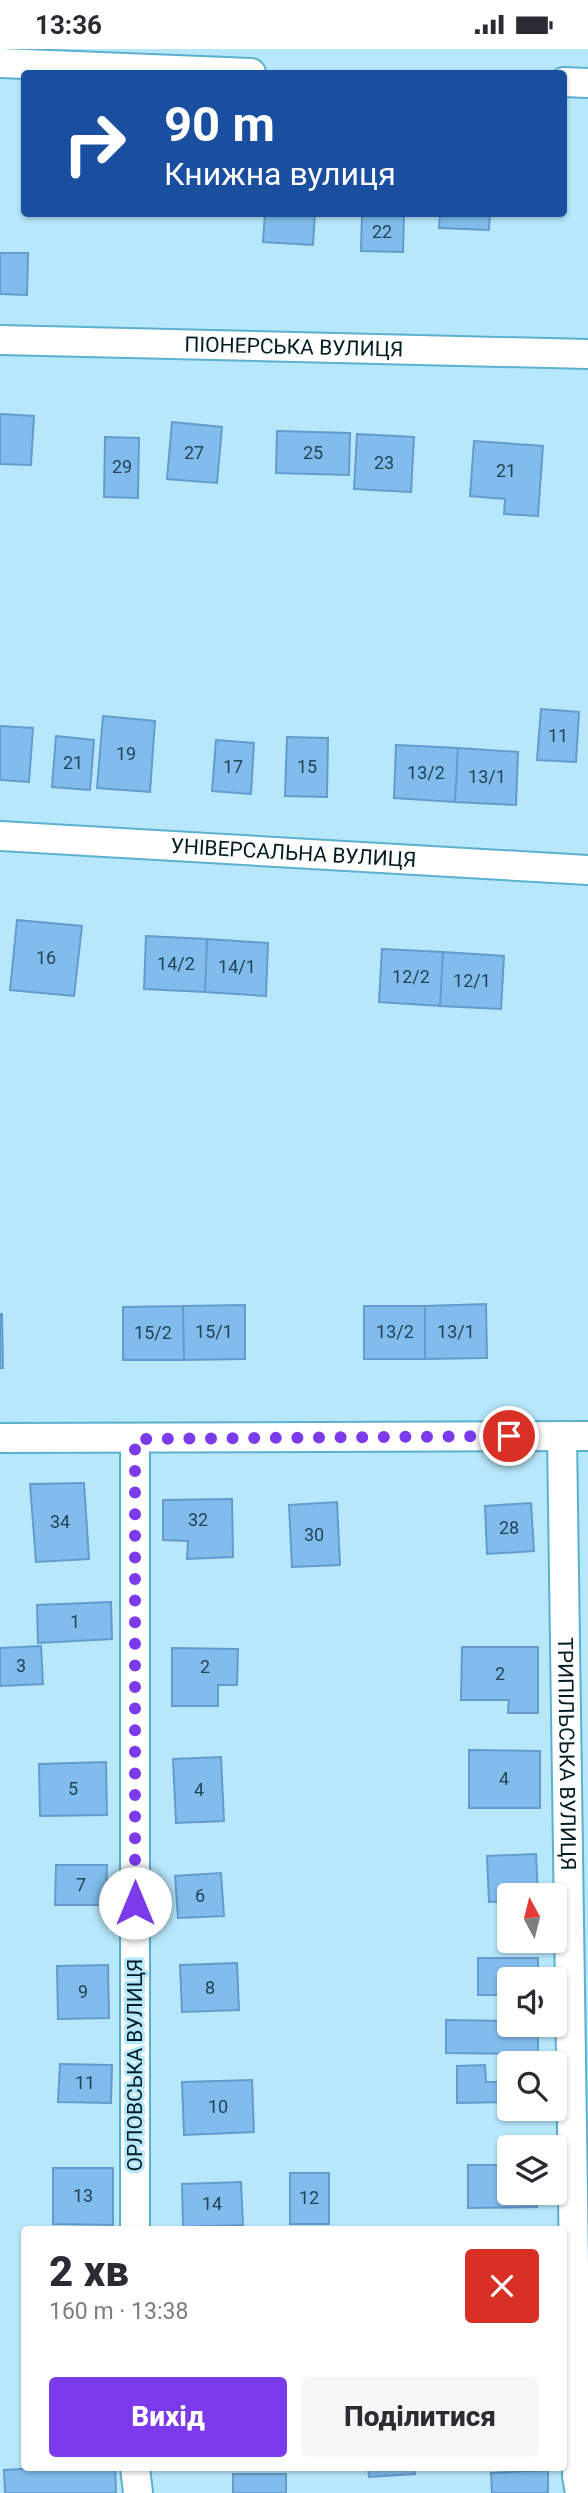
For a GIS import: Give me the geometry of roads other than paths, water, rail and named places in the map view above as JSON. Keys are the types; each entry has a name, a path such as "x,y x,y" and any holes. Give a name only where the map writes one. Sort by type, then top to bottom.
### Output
{"street":[{"path":"0,63 176,70"},
{"path":"567,82 588,83"},
{"name":"ПІОНЕРСЬКА ВУЛИЦЯ","path":"0,340 588,354"},
{"name":"УНІВЕРСАЛЬНА ВУЛИЦЯ","path":"0,837 588,870"},
{"path":"0,1438 575,1436"},
{"name":"ТРИПІЛЬСЬКА ВУЛИЦЯ","path":"575,1436 577,2476 580,2493"},
{"name":"ОРЛОВСЬКА ВУЛИЦЯ","path":"135,1439 135,2226"},
{"path":"135,2471 138,2493"}]}
